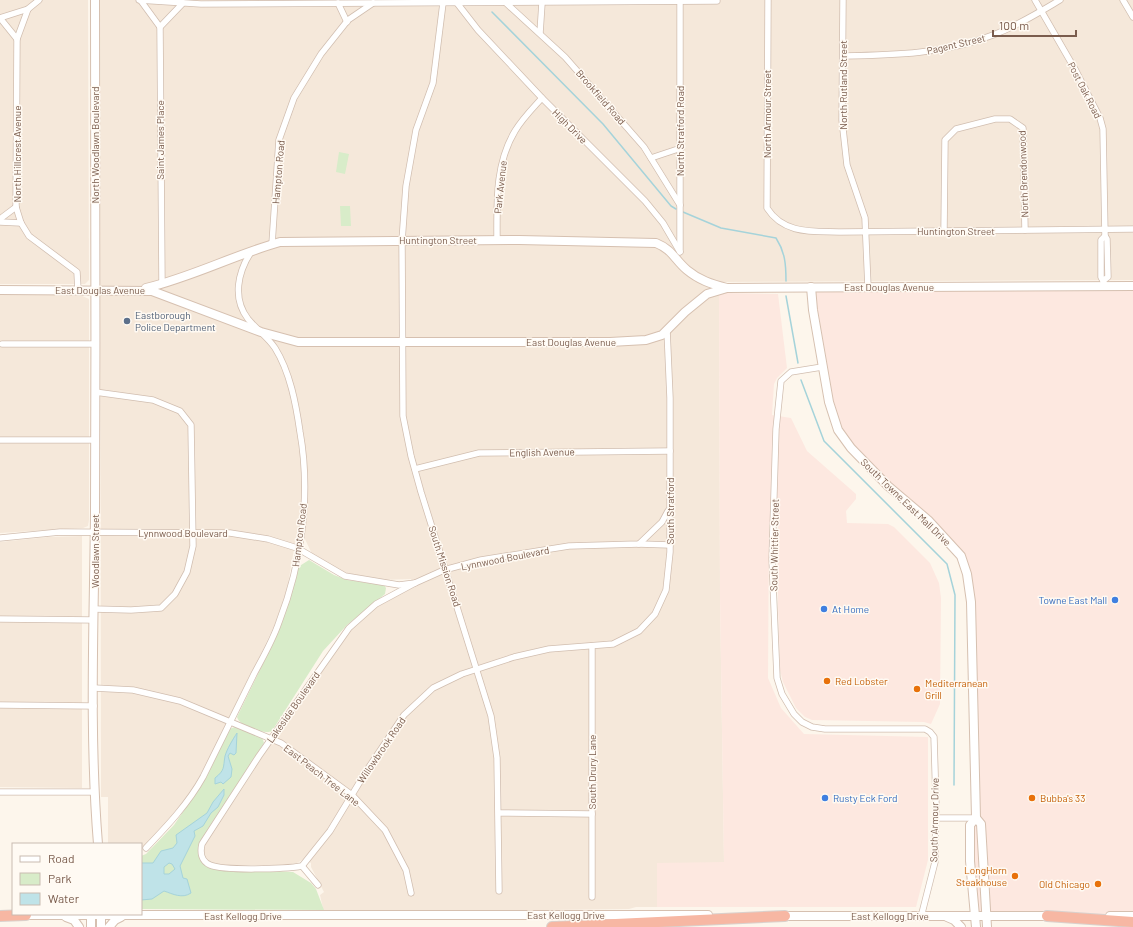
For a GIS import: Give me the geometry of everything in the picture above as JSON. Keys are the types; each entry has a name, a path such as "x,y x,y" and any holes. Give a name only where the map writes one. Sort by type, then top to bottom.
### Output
{"highway":[{"path":"0,915 26,916"},
{"path":"552,927 785,916"},
{"path":"1047,916 1133,922"}],"street":[{"path":"17,39 0,18 28,9 39,0"},
{"name":"North Woodlawn Boulevard","path":"95,0 96,290"},
{"name":"Hampton Road","path":"272,244 280,140 294,98 321,54 347,22 379,0"},
{"name":"North Armour Street","path":"768,0 767,208 773,217 781,223"},
{"name":"North Rutland Street","path":"843,0 842,120 847,165 865,218 868,287"},
{"name":"Post Oak Road","path":"1035,0 1076,70 1100,118 1103,129 1105,159 1105,233 1107,239 1108,277 1104,283"},
{"name":"Pagent Street","path":"843,56 906,55 952,47 992,36 1042,11 1060,0"},
{"path":"1123,0 1133,17"},
{"path":"140,1 184,3 542,3 718,1"},
{"path":"140,1 160,27 184,3"},
{"name":"North Stratford Road","path":"680,1 680,262"},
{"name":"High Drive","path":"462,2 478,30 542,98 645,200 663,223 680,252"},
{"path":"338,3 347,22"},
{"name":"South Mission Road","path":"443,3 433,84 416,130 406,186 402,240 403,416 415,469 491,716 497,758 499,891"},
{"name":"Brookfield Road","path":"506,3 565,57 644,147 680,205"},
{"path":"540,33 542,3"},
{"name":"North Hillcrest Avenue","path":"28,9 17,39 16,207 21,223 29,236 77,272 78,290"},
{"name":"Saint James Place","path":"160,27 162,284"},
{"name":"Park Avenue","path":"497,240 498,193 502,159 515,131 542,98"},
{"name":"North Brendonwood","path":"944,231 945,140 956,129 995,119 1010,119 1023,128 1025,230"},
{"path":"651,158 681,148"},
{"path":"0,220 16,207"},
{"path":"0,220 21,223"},
{"name":"Huntington Street","path":"781,223 795,230 866,232 1025,230 1105,233 1133,229"},
{"name":"Huntington Street","path":"140,290 162,284 252,250 280,242 402,240 650,242 668,248 686,269 704,282 727,288"},
{"name":"Hampton Road","path":"146,848 174,818 195,790 230,722 279,623 292,583 299,550 304,488 301,433 291,388 275,348 249,320 243,311 238,298 238,280 244,264 252,250"},
{"name":"East Douglas Avenue","path":"0,290 152,291 261,332 298,342 610,342 646,340 662,335 685,312 707,294 727,288 1104,283 1133,286"},
{"name":"South Towne East Mall Drive","path":"811,287 828,402 838,430 851,448 888,486 928,520 961,556 967,574 971,602 976,818 981,824 987,927"},
{"name":"Woodlawn Street","path":"93,843 95,812 94,609 96,290"},
{"name":"South Stratford","path":"592,646 613,644 631,636 655,614 666,590 670,545 670,398 666,330"},
{"path":"2,344 96,344"},
{"name":"South Whittier Street","path":"822,367 791,372 781,381 776,430 772,559 777,678 782,694 794,714 807,725 825,729 922,729"},
{"path":"94,609 131,610 161,608 175,594 187,572 192,546 191,425 180,411 153,400 96,392"},
{"path":"0,440 95,440"},
{"name":"English Avenue","path":"415,469 479,453 670,451"},
{"path":"638,544 662,522 669,506"},
{"name":"Lynnwood Boulevard","path":"0,538 53,533 95,532 230,533 268,539 299,550 345,576 399,585 415,583 445,570 480,560 569,546 638,544 670,545"},
{"name":"Lakeside Boulevard","path":"302,866 287,868 222,867 210,865 201,856 202,844 271,739 348,628 376,604 415,583"},
{"path":"0,620 94,620"},
{"name":"Willowbrook Road","path":"302,866 330,831 404,715 433,688 477,669 514,657 549,649 592,646"},
{"name":"South Drury Lane","path":"592,646 592,897"},
{"name":"East Peach Tree Lane","path":"94,688 133,690 172,699 281,743 307,760 352,795 385,830 406,870 411,893"},
{"path":"0,705 94,706"},
{"name":"South Armour Drive","path":"921,917 935,862 936,818 934,737 930,732 922,729"},
{"path":"0,792 95,792"},
{"name":"Woodlawn Street","path":"95,812 98,843"},
{"path":"499,813 592,814"},
{"path":"936,818 976,818"},
{"name":"South Towne East Mall Drive","path":"976,818 970,825 970,860 976,927"},
{"path":"302,866 318,885"},
{"path":"91,915 91,927"},
{"path":"101,915 101,927"},
{"name":"East Kellogg Drive","path":"26,916 1133,916"},
{"path":"62,916 74,920 79,927"},
{"path":"109,927 115,920 124,916"},
{"path":"946,916 954,920 961,927"}],"shaded area":[{"path":"0,0 88,0 89,280 85,284 0,284"},
{"path":"100,0 1133,0 1133,280 719,282 720,597 724,863 657,863 657,907 636,907 629,909 324,913 320,895 324,892 311,867 311,863 304,859 297,863 286,865 216,865 209,863 204,855 204,844 243,784 351,630 384,601 414,585 411,579 382,580 343,572 312,554 304,537 296,537 287,590 274,626 232,715 199,779 181,806 142,849 142,843 108,843 108,797 101,797"},
{"path":"1133,286 1133,916 975,916 971,602 961,556 838,430 811,287"},
{"path":"726,293 778,294 787,368 777,378 774,384 772,415 791,418 807,451 856,494 856,499 846,511 847,523 888,524 894,527 930,563 939,583 941,598 940,704 931,724 924,722 812,720 805,717 796,708 783,682 780,670 778,524 769,524 768,678 781,708 804,734 928,737 928,860 916,907 657,907 657,863 724,862 720,597 719,295"},
{"path":"0,295 80,295 89,299 89,520 88,526 83,528 0,533"},
{"path":"82,536 82,788 0,787 0,542 48,537"}],"green space":[{"path":"339,152 349,154 345,174 336,172"},
{"path":"340,206 350,206 351,226 341,226"},
{"path":"309,560 334,575 347,580 384,585 386,588 385,594 347,625 323,651 272,731 258,731 242,724 237,717 276,637 292,592 298,567"},
{"path":"235,727 262,737 264,743 200,842 198,850 203,863 209,868 293,872 311,883 316,889 324,910 142,909 142,856 146,854 174,825 205,778 229,729"}],"water":[{"path":"237,733 236,753 234,755 230,753 228,756 232,769 231,777 223,784 221,782 215,784 215,778 222,771 226,753"},
{"path":"224,789 224,795 218,807 211,813 203,826 194,831 195,836 180,866 183,878 187,879 191,893 181,896 164,891 152,899 142,900 142,863 153,863 161,851 173,848 177,843 176,835 207,813 213,802","holes":["169,863 172,864 175,869 169,874 164,874 164,867"]}],"waterway":[{"path":"492,12 603,124 671,206 676,209"},
{"path":"683,212 721,228 776,238 784,258 786,281"},
{"path":"786,296 798,363"},
{"path":"801,380 824,441 947,564 955,595 954,785"}],"place":[{"name":"Eastborough Police Department","path":"127,321"},
{"name":"Towne East Mall","path":"1115,600"},
{"name":"At Home","path":"824,609"},
{"name":"Red Lobster","path":"827,681"},
{"name":"Mediterranean Grill","path":"917,689"},
{"name":"Rusty Eck Ford","path":"825,798"},
{"name":"Bubba's 33","path":"1032,798"},
{"name":"LongHorn Steakhouse","path":"1015,876"},
{"name":"Old Chicago","path":"1098,884"}]}
